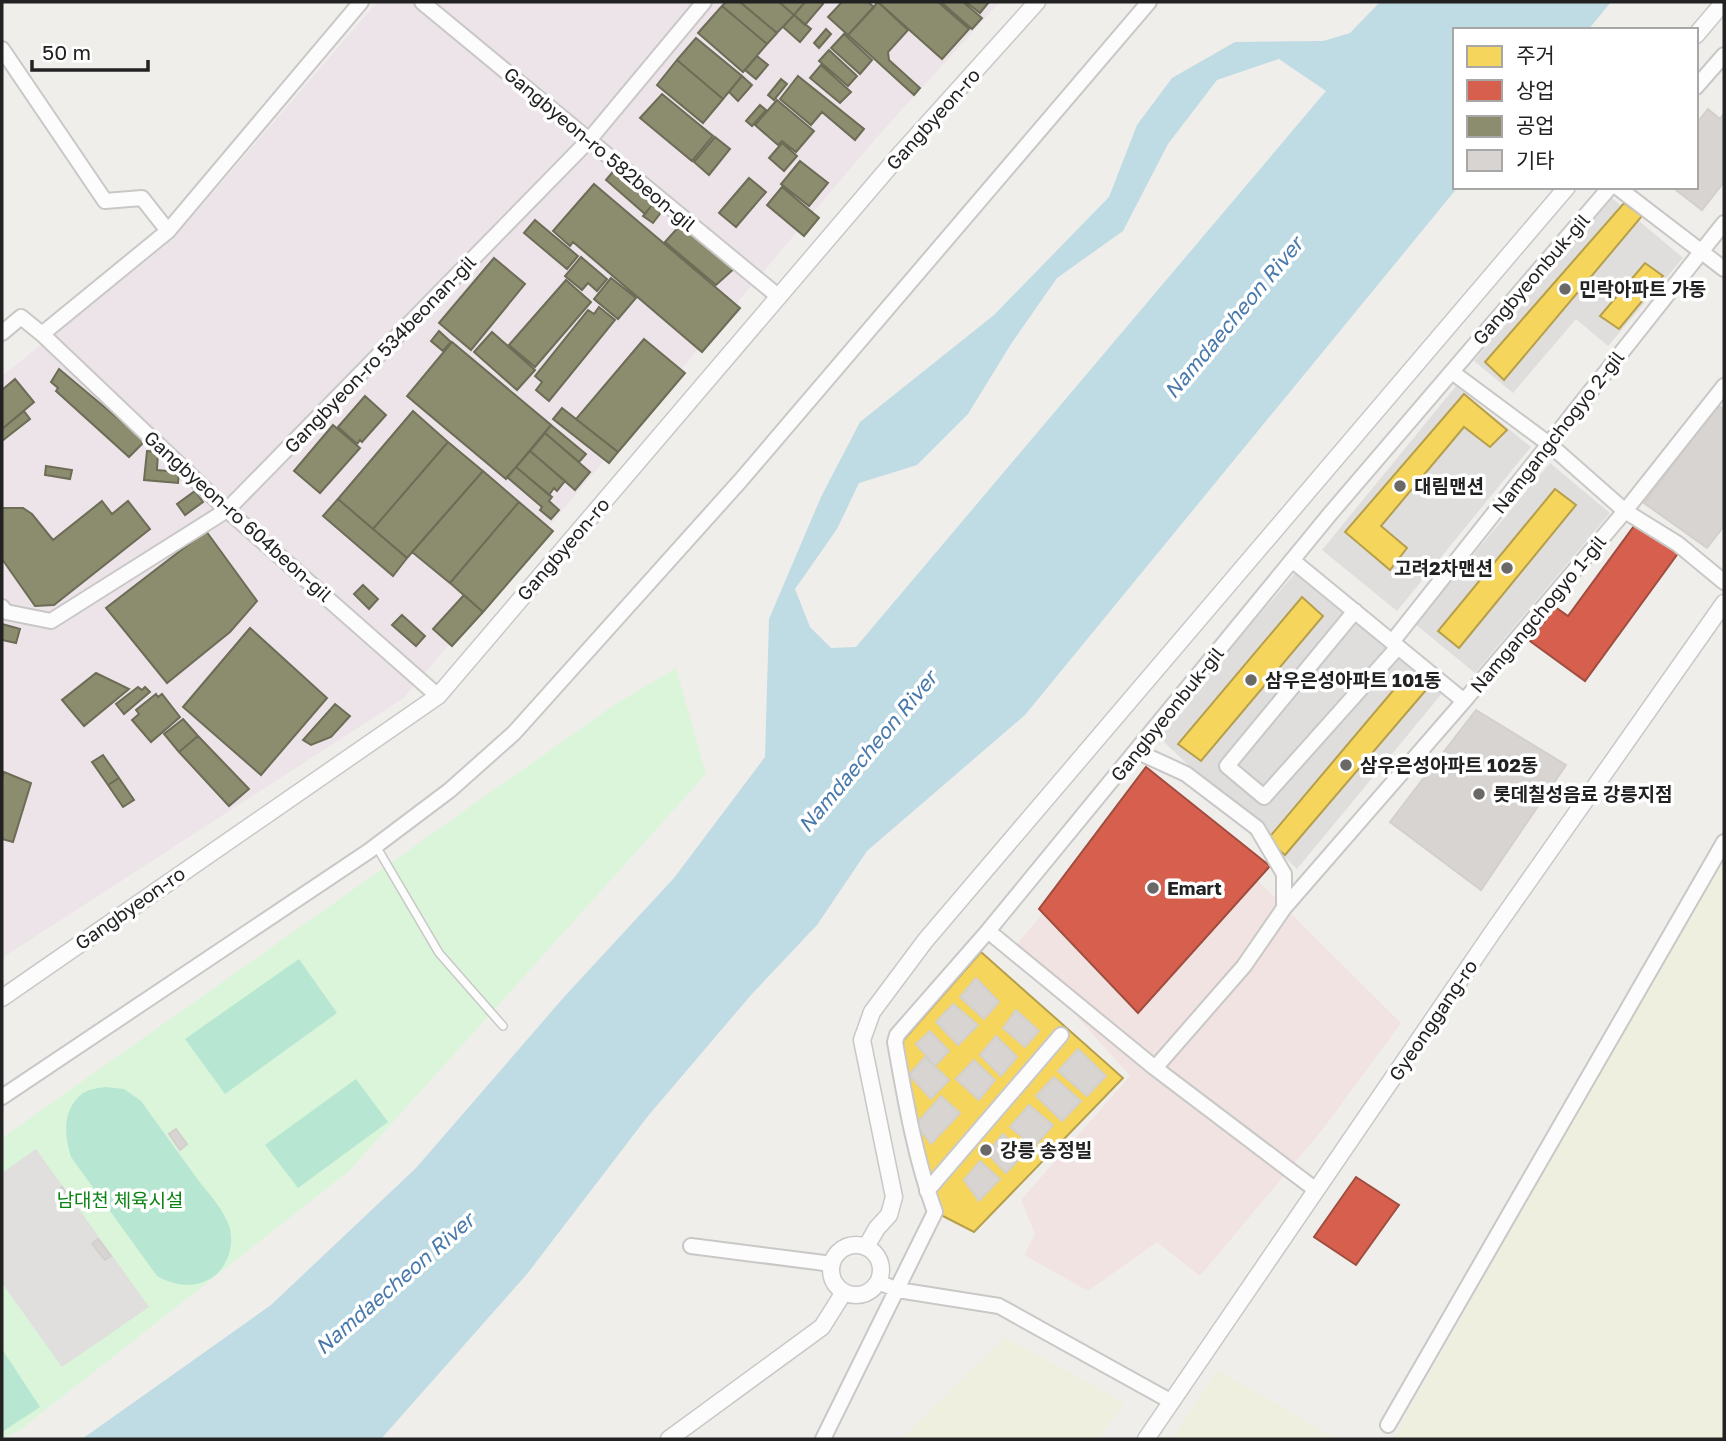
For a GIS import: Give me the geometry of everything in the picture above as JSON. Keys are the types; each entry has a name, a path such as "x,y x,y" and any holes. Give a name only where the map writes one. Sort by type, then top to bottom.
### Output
{"street":[{"path":"42,334 168,231 360,2"},
{"name":"Gangbyeon-ro 582beon-gil","path":"422,2 779,297"},
{"name":"Gangbyeon-ro 534beonan-gil","path":"2,607 6,612 51,621 227,510 589,140 704,2"},
{"name":"Gangbyeon-ro","path":"2,998 438,696 902,152 1037,2"},
{"path":"2,1097 376,846 450,790 514,733 741,480 1149,2"},
{"path":"1698,33 1724,2"},
{"path":"2,49 105,201 142,198 168,231"},
{"path":"1698,85 1724,55"},
{"path":"866,1247 877,1228 889,1215 894,1197 862,1040 872,1012 925,941 1565,189"},
{"name":"Gangbyeonbuk-gil","path":"823,1439 935,1212 927,1191 895,1042 897,1035 988,931 1292,560 1608,189"},
{"path":"1620,189 1703,250 1724,269"},
{"name":"Namgangchogyo 2-gil","path":"1354,611 1227,766 1264,797 1395,644 1724,223"},
{"name":"Gangbyeon-ro 604beon-gil","path":"2,333 21,317 42,334 227,510 438,696"},
{"path":"1452,372 1549,444 1625,511 1678,544 1724,582"},
{"name":"Namgangchogyo 1-gil","path":"1292,560 1464,701 1625,511 1724,386"},
{"name":"Gyeonggang-ro","path":"1146,1439 1724,603"},
{"path":"1155,1068 1244,966 1284,908 1464,701"},
{"path":"1136,751 1186,774 1257,828 1284,874 1284,908"},
{"path":"1388,1425 1724,842"},
{"path":"988,931 1155,1068 1316,1190"},
{"path":"927,1191 1061,1035"},
{"path":"858,1245 866,1247 878,1259 878,1282 873,1288 859,1295 844,1292 833,1280 832,1264 841,1250 858,1245"},
{"path":"691,1246 832,1264"},
{"path":"878,1282 898,1290 999,1306 1172,1402"},
{"path":"669,1439 822,1327 844,1292"}],"lane":[{"path":"376,846 439,953 503,1026"}],"shaded area":[{"path":"377,2 1000,2 877,137 404,698 2,958 2,376 171,241"},
{"path":"1612,198 1683,258 1608,346 1576,319 1513,393 1474,361"},
{"path":"1456,386 1531,447 1397,611 1322,550"},
{"path":"1550,463 1610,513 1475,673 1415,624"},
{"path":"1296,572 1444,691 1297,869 1162,740 1162,729"},
{"path":"1153,776 1401,1023 1323,1129 1200,1276 1157,1242 1088,1291 1024,1255 1035,1234 1021,1200 1130,1076 1015,947"},
{"path":"36,1149 149,1307 62,1367 2,1283 2,1173"}],"green space":[{"name":"남대천 체육시설","path":"676,668 706,774 349,1171 20,1430 2,1439 2,1138 614,705"},
{"path":"1724,851 1724,1439 1393,1439"},
{"path":"299,959 337,1013 225,1094 185,1039"},
{"path":"356,1079 388,1122 298,1188 265,1145"},
{"path":"105,1087 124,1089 141,1101 225,1216 231,1235 229,1255 223,1267 206,1281 185,1285 157,1276 71,1157 66,1122 71,1107 83,1093"},
{"path":"1005,1337 1125,1403 1099,1439 901,1439"},
{"path":"2,1349 40,1407 2,1432"},
{"path":"1218,1370 1337,1439 1172,1439"}],"water":[{"name":"Namdaecheon River","path":"1380,2 1611,2 1590,28 1453,28 1453,189 1456,189 1025,715 867,851 817,925 751,995 648,1116 527,1274 381,1439 82,1439 271,1305 416,1168 564,997 674,878 765,757 769,619 821,497 860,422 994,315 1109,197 1137,125 1172,78 1235,42 1323,41 1350,33","holes":["1279,59 1326,91 856,647 831,648 810,627 795,589 837,529 859,483 917,465 968,414 1011,344 1057,278 1123,231 1168,144 1217,80"]}],"building: 주거":[{"name":"민락아파트 가동","path":"1624,203 1642,216 1504,380 1485,362"},
{"path":"1645,263 1663,276 1619,329 1600,316"},
{"name":"대림맨션","path":"1464,394 1507,430 1490,447 1464,427 1381,526 1407,548 1390,570 1345,532"},
{"name":"고려2차맨션","path":"1555,489 1576,505 1459,648 1438,631"},
{"name":"삼우은성아파트 101동","path":"1302,597 1323,616 1201,761 1178,744"},
{"name":"삼우은성아파트 102동","path":"1407,674 1426,690 1285,855 1267,840"},
{"name":"강릉 송정빌","path":"981,952 1123,1078 974,1232 935,1212 894,1051"}],"building: 상업":[{"path":"1637,522 1679,552 1585,681 1530,641 1555,607 1568,616"},
{"name":"Emart","path":"1146,767 1270,866 1138,1013 1039,909"},
{"path":"1356,1177 1399,1205 1356,1265 1314,1237"}],"building: 공업":[{"path":"726,2 740,2 777,33 767,44 722,6"},
{"path":"740,2 779,2 794,15 777,33"},
{"path":"779,2 805,2 794,15"},
{"path":"805,2 823,4 805,25 794,15"},
{"path":"842,2 868,2 874,7 848,35 828,17"},
{"path":"878,2 938,2 969,29 942,59"},
{"path":"878,2 908,30 888,52 889,60 920,88 914,95 848,35"},
{"path":"941,2 963,2 982,18 972,29"},
{"path":"966,2 989,2 980,13"},
{"path":"722,6 767,44 743,72 698,33"},
{"path":"794,15 811,29 800,42 783,27"},
{"path":"826,29 831,34 819,48 814,43"},
{"path":"844,34 872,60 860,74 831,48"},
{"path":"696,38 742,76 723,99 677,60"},
{"path":"829,50 857,76 848,86 819,61"},
{"path":"757,56 768,65 756,79 745,70"},
{"path":"677,60 723,99 703,123 657,85"},
{"path":"821,65 851,92 840,103 810,78"},
{"path":"742,76 752,85 738,101 729,92"},
{"path":"798,76 864,129 855,140 822,112 811,125 780,99"},
{"path":"781,79 787,84 774,100 768,95"},
{"path":"662,94 713,136 692,161 640,118"},
{"path":"777,100 814,131 796,152 782,141 778,145 755,125"},
{"path":"760,105 766,110 752,126 746,121"},
{"path":"715,137 730,149 709,175 694,162"},
{"path":"782,143 797,156 784,171 769,158"},
{"path":"800,161 828,183 809,206 781,184"},
{"path":"617,167 656,200 645,214 606,180"},
{"path":"749,178 766,192 736,227 719,213"},
{"path":"594,184 740,308 702,352 573,242 570,246 553,231"},
{"path":"782,187 819,218 804,236 767,205"},
{"path":"657,199 666,206 653,223 643,216"},
{"path":"535,220 578,256 567,269 524,233"},
{"path":"684,221 737,266 716,285 665,242"},
{"path":"581,257 607,279 597,291 588,283 582,290 565,276"},
{"path":"494,258 525,284 471,350 439,323"},
{"path":"611,278 636,298 618,319 594,299"},
{"path":"566,280 591,302 535,367 509,345"},
{"path":"599,307 615,320 549,401 536,390 542,382 535,376 588,310 594,314"},
{"path":"439,331 451,342 443,351 431,341"},
{"path":"492,332 535,370 517,390 474,352"},
{"path":"644,339 685,373 618,452 576,419"},
{"path":"452,342 551,425 506,479 407,396"},
{"path":"59,369 145,441 129,457 56,391 58,388 51,382"},
{"path":"15,379 34,402 2,429 2,390"},
{"path":"365,396 386,415 362,442 360,440 357,444 338,427"},
{"path":"562,408 618,452 609,463 553,419"},
{"path":"24,411 30,419 2,441 2,429"},
{"path":"413,411 448,442 373,529 338,499"},
{"path":"333,425 360,448 320,493 294,471"},
{"path":"551,425 586,454 579,462 545,433"},
{"path":"545,433 590,472 575,490 530,451"},
{"path":"448,442 483,471 407,558 373,529"},
{"path":"147,451 158,452 157,470 179,472 178,483 144,480"},
{"path":"530,451 565,481 557,491 554,488 549,495 516,467"},
{"path":"46,466 72,470 70,479 45,475"},
{"path":"516,467 552,497 549,501 559,510 551,519 540,510 542,507 507,477"},
{"path":"483,471 519,502 450,583 412,552"},
{"path":"195,491 203,502 185,515 177,504"},
{"path":"338,499 407,558 393,576 323,516"},
{"path":"102,501 112,514 128,501 150,529 54,605 35,606 2,559 2,508 23,508 32,514 53,540"},
{"path":"519,502 553,531 483,612 450,583"},
{"path":"206,531 257,601 230,632 167,683 106,608"},
{"path":"363,585 378,599 369,609 354,594"},
{"path":"464,595 483,612 452,646 433,629"},
{"path":"402,615 425,636 416,646 392,625"},
{"path":"2,624 20,629 16,643 2,640"},
{"path":"250,628 327,698 261,775 183,707"},
{"path":"96,673 129,689 84,726 62,700"},
{"path":"138,687 142,690 145,687 150,692 124,714 116,704"},
{"path":"156,694 158,697 162,694 180,717 151,742 132,720 139,714 136,710"},
{"path":"335,704 350,716 331,737 311,745 303,740"},
{"path":"183,719 198,736 179,752 164,734"},
{"path":"198,736 249,789 229,806 179,752"},
{"path":"103,755 119,778 108,785 92,762"},
{"path":"4,772 31,783 13,842 2,839"},
{"path":"119,778 134,800 123,807 108,785"}],"building: 기타":[{"path":"1708,109 1720,119 1724,113 1724,182 1702,210 1675,189 1698,189 1698,122"},
{"path":"1718,405 1724,410 1724,526 1707,548 1644,503"},
{"name":"롯데칠성음료 강릉지점","path":"1476,710 1566,765 1481,890 1390,822"},
{"path":"976,978 999,1002 984,1019 960,997"},
{"path":"953,1004 978,1025 958,1045 936,1022"},
{"path":"1016,1010 1039,1031 1025,1047 1003,1028"},
{"path":"930,1031 949,1051 935,1066 916,1044"},
{"path":"996,1036 1017,1057 1001,1076 980,1055"},
{"path":"1078,1049 1106,1076 1087,1096 1058,1071"},
{"path":"925,1057 949,1080 931,1099 909,1075"},
{"path":"974,1060 995,1080 979,1100 956,1079"},
{"path":"1054,1077 1081,1101 1062,1121 1036,1096"},
{"path":"941,1096 960,1113 931,1144 916,1124"},
{"path":"1029,1105 1053,1125 1034,1147 1010,1127"},
{"path":"176,1129 187,1144 180,1150 169,1134"},
{"path":"1003,1134 1024,1154 1006,1173 987,1153"},
{"path":"980,1161 1000,1179 979,1201 964,1180"},
{"path":"62,1187 74,1204 68,1209 56,1192"},
{"path":"98,1239 111,1256 105,1260 92,1244"}],"place":[{"name":"민락아파트 가동","path":"1565,289"},
{"name":"대림맨션","path":"1400,486"},
{"name":"고려2차맨션","path":"1507,568"},
{"name":"삼우은성아파트 101동","path":"1251,680"},
{"name":"삼우은성아파트 102동","path":"1346,765"},
{"name":"롯데칠성음료 강릉지점","path":"1479,794"},
{"name":"Emart","path":"1153,888"},
{"name":"강릉 송정빌","path":"986,1150"}]}
